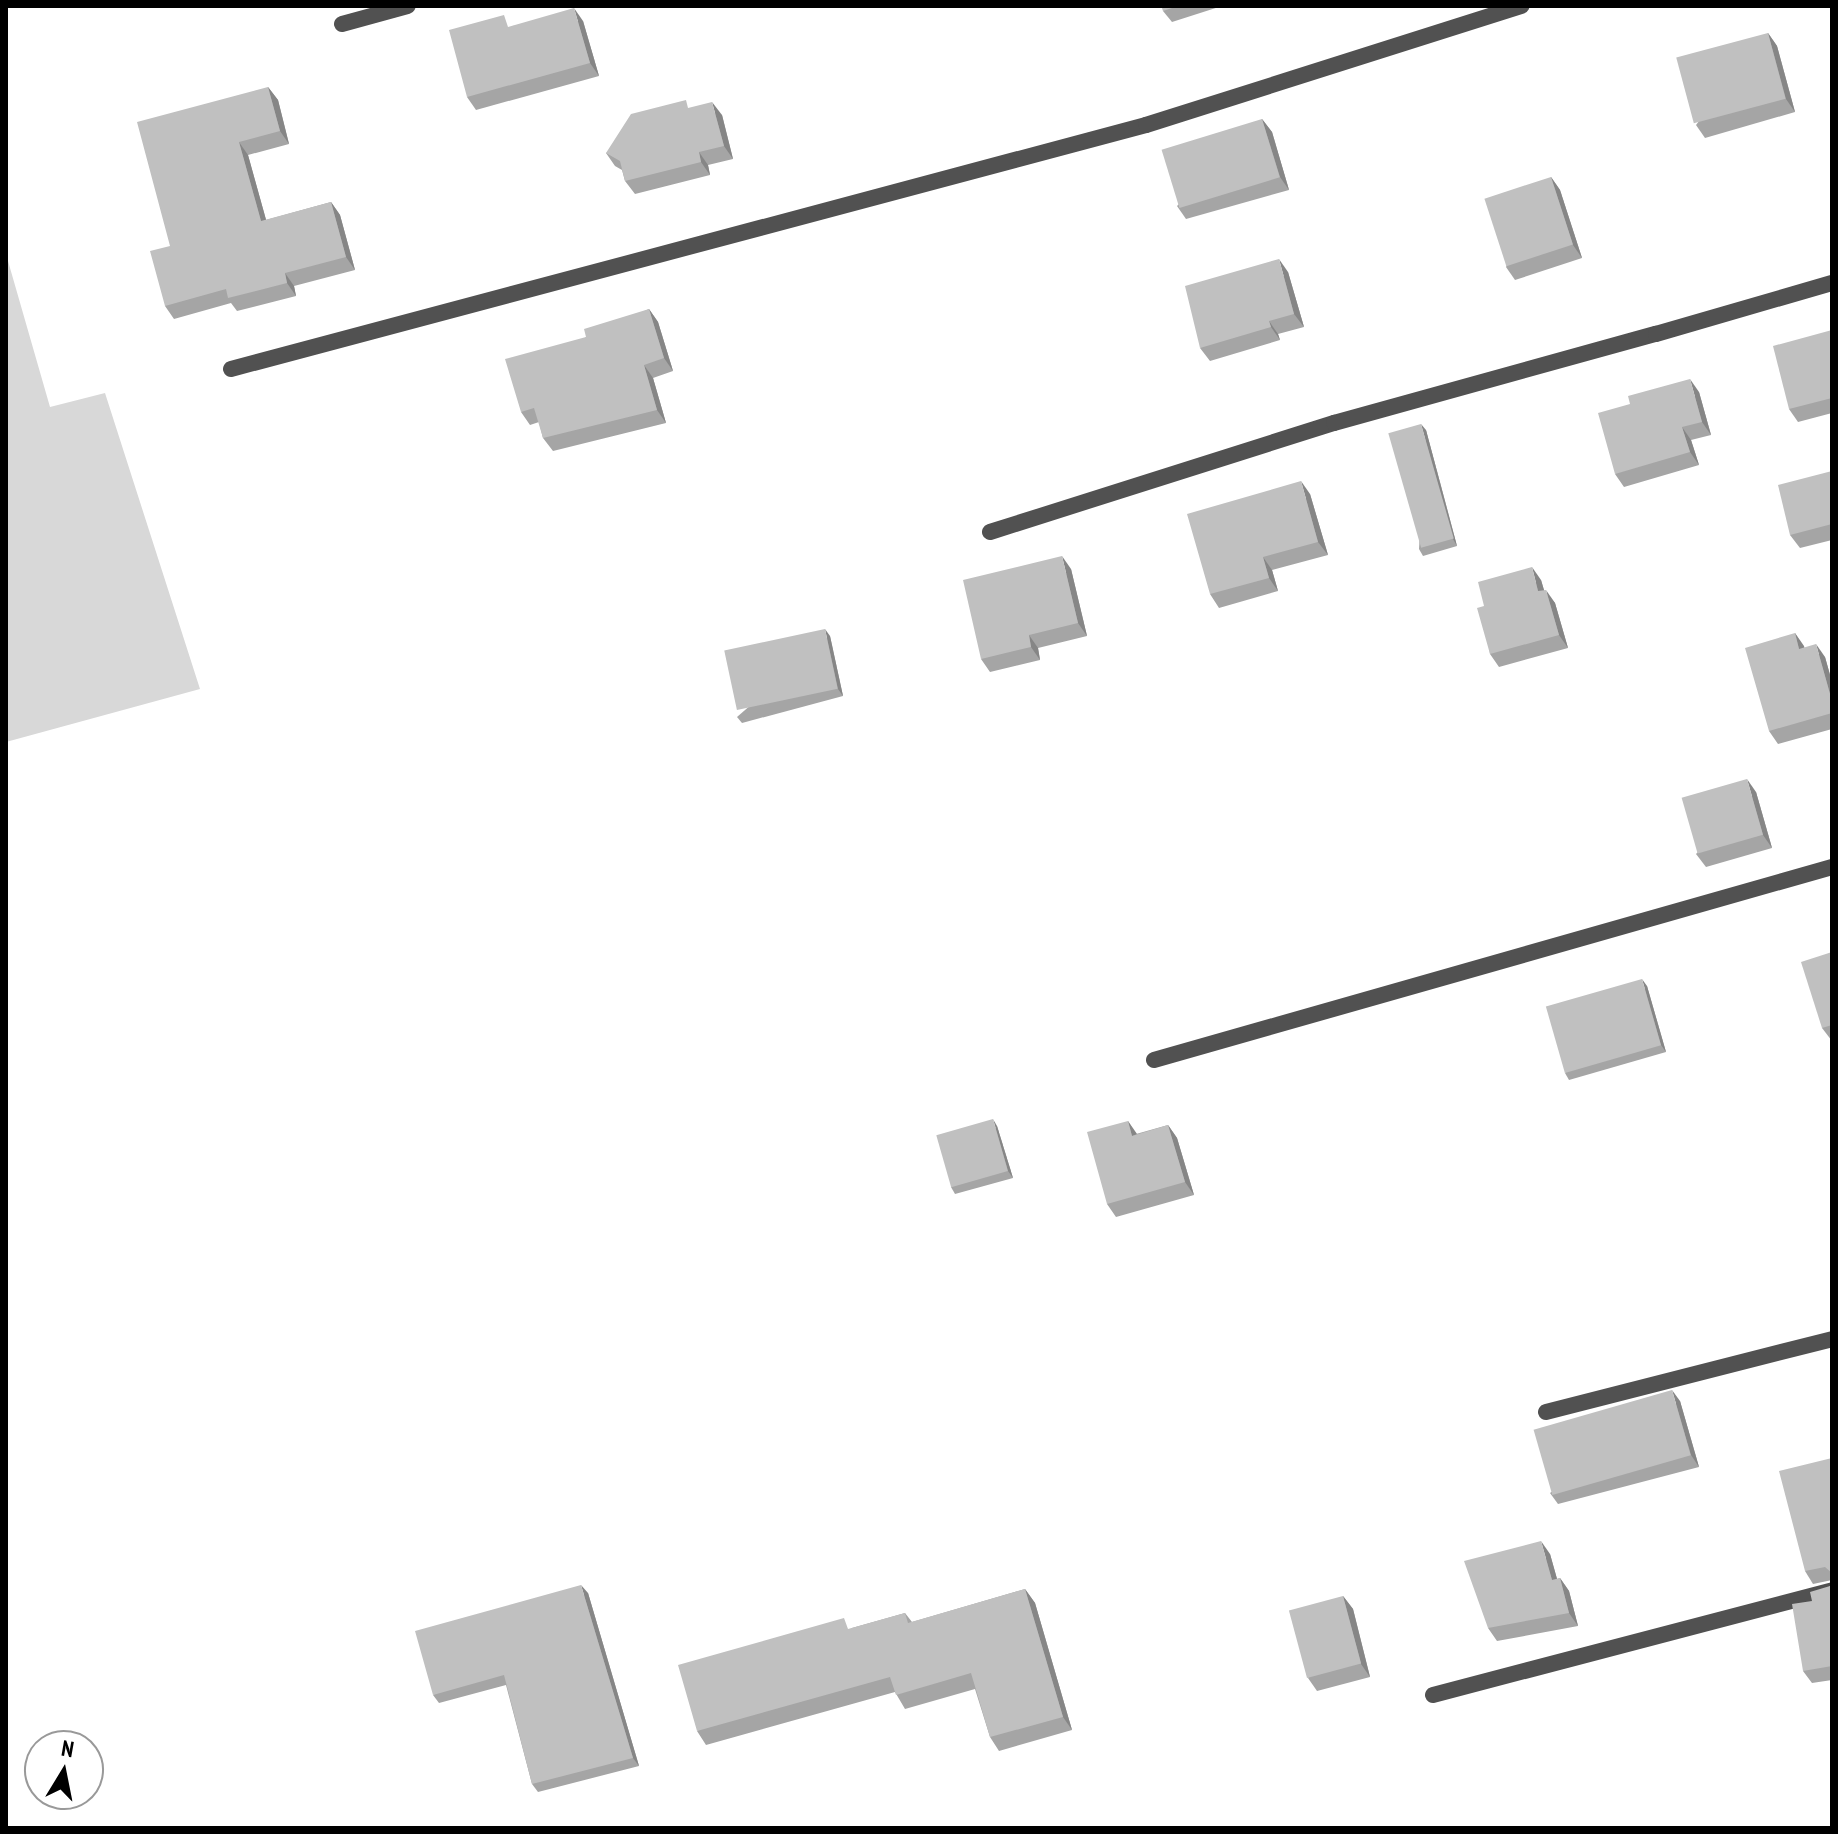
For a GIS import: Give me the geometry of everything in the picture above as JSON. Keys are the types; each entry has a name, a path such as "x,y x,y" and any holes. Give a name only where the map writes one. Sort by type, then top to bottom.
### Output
{"street":[{"path":"342,24 408,6"},
{"path":"231,369 1146,125 1522,6"},
{"path":"990,532 1334,423 1832,283"},
{"path":"1154,1060 1832,867"},
{"path":"1546,1412 1832,1339"},
{"path":"1433,1695 1832,1590"}],"shaded area":[{"path":"6,254 50,407 105,393 200,689 6,742"}],"building":[{"path":"574,8 590,63 467,97 449,30 504,15 508,27"},
{"path":"1768,33 1786,99 1694,123 1676,58"},
{"path":"268,87 280,131 239,142 261,221 331,202 346,257 285,273 287,283 228,298 226,289 165,306 150,251 170,246 137,122"},
{"path":"686,100 688,108 712,102 724,146 699,152 701,162 625,181 620,161 606,153 631,114"},
{"path":"1262,119 1280,177 1179,208 1162,150"},
{"path":"1551,177 1573,245 1506,266 1484,199"},
{"path":"1279,259 1294,314 1269,321 1271,327 1200,348 1185,286"},
{"path":"649,309 664,358 644,365 657,410 543,438 534,408 521,412 505,359 586,337 584,329"},
{"path":"1832,330 1832,398 1789,409 1773,346"},
{"path":"1690,379 1702,422 1682,427 1690,452 1615,474 1598,413 1630,404 1628,396"},
{"path":"1421,424 1454,538 1421,548 1388,433"},
{"path":"1832,471 1832,524 1790,535 1778,485"},
{"path":"1301,481 1318,542 1263,557 1269,578 1210,594 1187,514"},
{"path":"1062,556 1078,623 1029,635 1031,647 981,659 963,580"},
{"path":"1532,567 1538,591 1546,590 1559,635 1490,654 1477,608 1484,606 1478,582"},
{"path":"825,629 838,689 737,710 724,650"},
{"path":"1795,633 1799,649 1816,644 1832,701 1832,713 1769,731 1745,648"},
{"path":"1747,779 1763,835 1698,853 1682,798"},
{"path":"1832,952 1832,1025 1822,1028 1801,962"},
{"path":"1642,979 1661,1045 1565,1073 1546,1007"},
{"path":"993,1119 1008,1171 951,1187 936,1135"},
{"path":"1128,1121 1132,1136 1168,1125 1185,1182 1107,1204 1087,1132"},
{"path":"1672,1390 1691,1455 1552,1495 1534,1430"},
{"path":"1832,1458 1832,1573 1825,1567 1805,1571 1779,1471"},
{"path":"1541,1541 1552,1580 1560,1578 1569,1613 1488,1628 1464,1561"},
{"path":"1832,1581 1832,1666 1803,1671 1792,1604 1812,1601 1810,1592 1830,1586"},
{"path":"581,1585 633,1758 532,1784 504,1675 433,1695 415,1631"},
{"path":"1025,1589 1063,1717 990,1737 971,1673 896,1695 890,1677 697,1731 678,1665 844,1618 848,1629 905,1613 908,1623"},
{"path":"1343,1596 1361,1664 1307,1678 1289,1610"}]}
